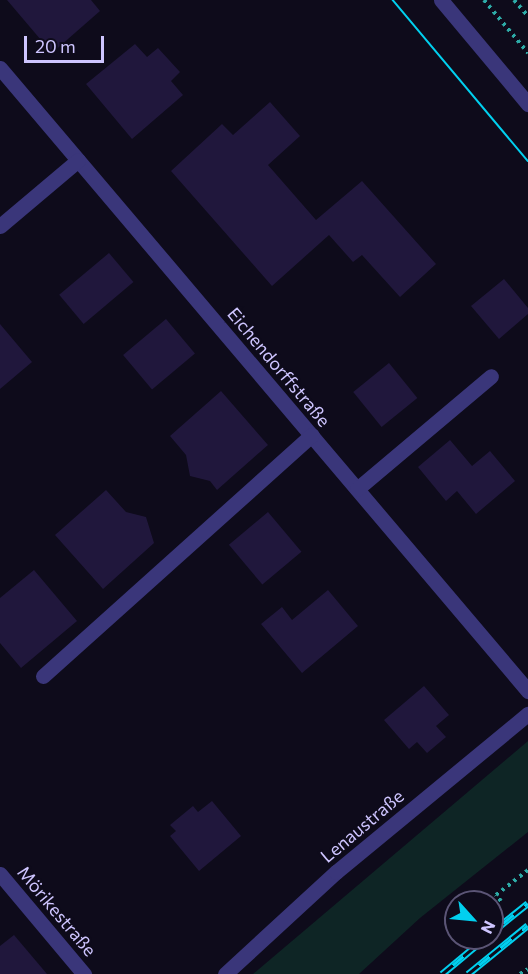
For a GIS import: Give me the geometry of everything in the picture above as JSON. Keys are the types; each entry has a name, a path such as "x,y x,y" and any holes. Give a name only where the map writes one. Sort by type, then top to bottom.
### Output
{"street":[{"path":"441,0 528,104"},
{"name":"Eichendorffstraße","path":"0,68 528,691"},
{"path":"0,226 78,160"},
{"path":"357,489 491,376"},
{"path":"43,676 312,435"},
{"name":"Lenaustraße","path":"225,974 336,872 528,714"},
{"name":"Mörikestraße","path":"0,874 84,974"}],"path":[{"path":"484,0 528,53"},
{"path":"514,0 528,16"},
{"path":"502,890 528,870"},
{"path":"520,974 528,969"}],"green space":[{"path":"528,741 528,832 455,890 444,890 444,899 359,974 253,974"}],"building":[{"path":"7,0 91,0 100,11 52,53"},
{"path":"135,44 147,57 158,48 180,72 171,81 183,95 132,139 86,84"},
{"path":"270,102 300,136 268,165 316,220 362,181 436,264 400,297 362,255 353,262 329,235 272,286 171,171 222,124 233,135"},
{"path":"109,253 133,282 84,324 59,295"},
{"path":"504,279 528,308 528,314 499,339 471,306"},
{"path":"166,319 195,353 152,389 123,355"},
{"path":"0,324 32,362 0,389"},
{"path":"389,363 417,398 382,427 353,392"},
{"path":"221,391 268,445 217,490 210,481 190,476 186,455 170,436"},
{"path":"450,440 472,466 490,451 515,481 476,514 457,491 446,501 418,467"},
{"path":"106,490 126,512 146,517 154,543 103,589 55,535"},
{"path":"268,512 301,552 262,585 229,545"},
{"path":"34,570 77,621 21,668 0,643 0,598"},
{"path":"328,590 358,626 302,673 261,624 282,607 292,620"},
{"path":"424,686 449,715 436,726 446,737 427,753 417,742 409,749 384,720"},
{"path":"212,801 241,836 199,871 170,836 176,831 170,825 193,806 198,812"},
{"path":"14,935 47,974 0,974 0,946"}],"tram line":[{"path":"393,0 528,161"}],"railway":[{"path":"504,922 528,903"},
{"path":"468,974 528,925"},
{"path":"442,974 471,950"}]}
